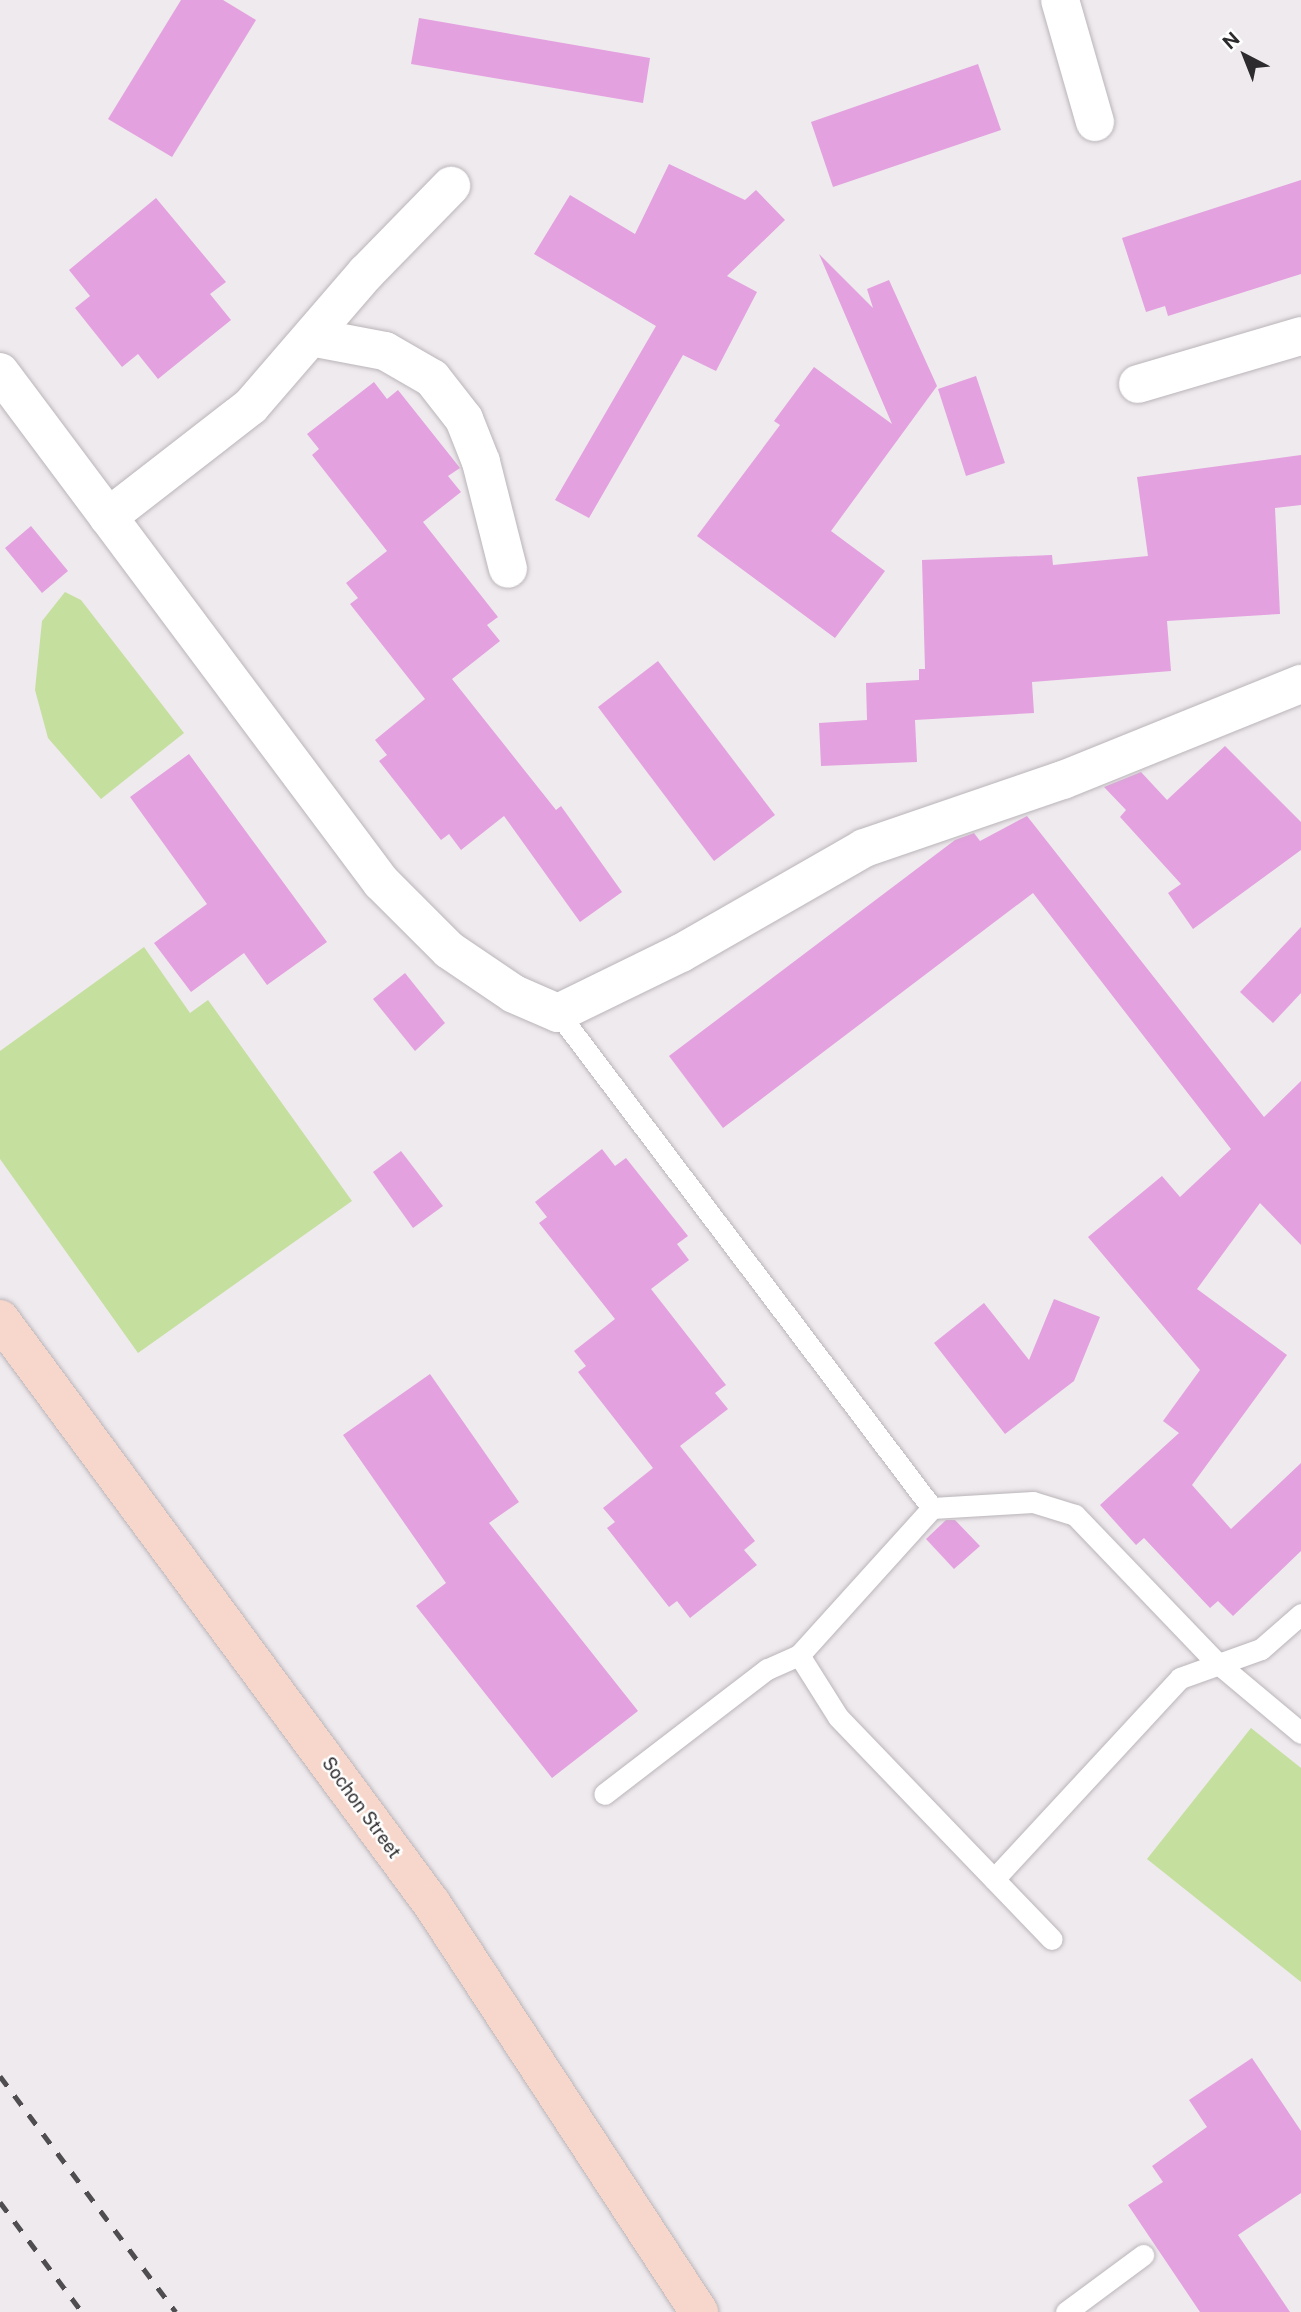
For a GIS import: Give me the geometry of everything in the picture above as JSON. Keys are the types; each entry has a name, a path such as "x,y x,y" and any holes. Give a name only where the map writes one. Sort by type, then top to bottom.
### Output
{"main road":[{"name":"Sochon Street","path":"0,1319 432,1904 699,2312"}],"street":[{"path":"1060,0 1095,122"},
{"path":"108,517 251,407 316,338 366,273 451,186"},
{"path":"1138,384 1301,336"},
{"path":"316,338 385,351 432,378 464,419 481,462 508,569"},
{"path":"0,372 381,882 449,950 514,994 558,1013 681,953 864,848 1063,780 1301,684"}],"lane":[{"path":"558,1013 932,1508"},
{"path":"604,1794 767,1669 799,1655 932,1508 1033,1502 1075,1515 1214,1661 1301,1733"},
{"path":"994,1879 1180,1678 1214,1661 1261,1649 1301,1614"},
{"path":"799,1655 838,1717 1052,1939"},
{"path":"1066,2312 1143,2255"}],"green space":[{"path":"65,592 81,600 184,733 101,799 48,738 35,690 42,621"},
{"path":"144,947 190,1013 208,1000 352,1201 138,1353 0,1159 0,1051"},
{"path":"1251,1728 1301,1768 1301,1982 1147,1859"}],"building":[{"path":"181,0 223,0 256,20 172,157 108,119"},
{"path":"419,18 650,58 643,103 411,64"},
{"path":"978,64 1001,130 833,187 811,122"},
{"path":"669,164 745,200 756,190 785,220 727,276 757,292 716,371 683,355 589,518 555,500 656,326 534,254 570,195 635,234"},
{"path":"1301,180 1301,274 1168,316 1165,306 1146,312 1122,238"},
{"path":"156,198 226,282 210,294 231,320 158,379 138,354 122,367 75,308 90,296 69,270"},
{"path":"819,254 873,308 867,289 889,280 937,386 831,531 885,571 835,638 697,536 780,425 774,421 814,367 892,424"},
{"path":"976,376 1005,463 966,476 938,389"},
{"path":"374,382 387,399 398,390 460,468 448,476 461,492 423,522 498,617 487,625 500,641 452,679 556,810 561,806 622,892 580,922 504,816 461,850 449,834 441,840 379,761 387,755 375,740 425,699 350,604 358,598 346,583 387,551 312,455 319,449 307,434"},
{"path":"1301,455 1301,505 1275,508 1280,614 1167,621 1171,671 1032,682 1034,713 915,720 917,762 821,766 819,723 867,720 866,683 919,680 919,669 925,669 922,560 1052,555 1053,565 1148,556 1137,477"},
{"path":"31,526 68,571 42,593 5,548"},
{"path":"658,661 775,815 714,861 598,707"},
{"path":"1225,746 1301,822 1301,850 1193,929 1168,893 1181,884 1120,817 1126,810 1104,787 1141,772 1167,800"},
{"path":"189,754 327,942 267,985 244,953 191,992 154,943 207,904 130,797"},
{"path":"1027,816 1264,1117 1301,1081 1301,1245 1260,1203 1197,1289 1287,1355 1192,1485 1231,1529 1301,1463 1301,1551 1233,1616 1218,1601 1210,1608 1144,1538 1136,1545 1100,1505 1179,1433 1163,1421 1200,1370 1088,1237 1162,1176 1180,1197 1231,1149 1033,893 723,1128 669,1056 955,840 974,833 980,841"},
{"path":"1301,927 1301,993 1273,1023 1240,992"},
{"path":"405,973 445,1023 415,1051 373,999"},
{"path":"602,1149 615,1166 626,1158 688,1236 677,1244 689,1260 651,1289 726,1385 715,1393 728,1409 680,1446 755,1541 744,1550 757,1565 690,1618 677,1601 669,1607 607,1528 615,1522 603,1508 653,1468 578,1372 586,1366 574,1351 615,1319 539,1223 547,1217 535,1202"},
{"path":"401,1151 443,1206 413,1228 373,1172"},
{"path":"1054,1299 1100,1317 1074,1381 1005,1434 934,1343 984,1303 1029,1360"},
{"path":"430,1374 519,1502 489,1523 638,1711 552,1778 416,1606 446,1583 343,1435"},
{"path":"946,1520 955,1520 980,1546 954,1569 926,1539"},
{"path":"1252,2058 1301,2131 1301,2193 1238,2235 1290,2312 1200,2312 1128,2205 1163,2182 1152,2166 1207,2127 1189,2100"}],"railway":[{"path":"0,2076 176,2312"},
{"path":"0,2202 82,2312"}]}
